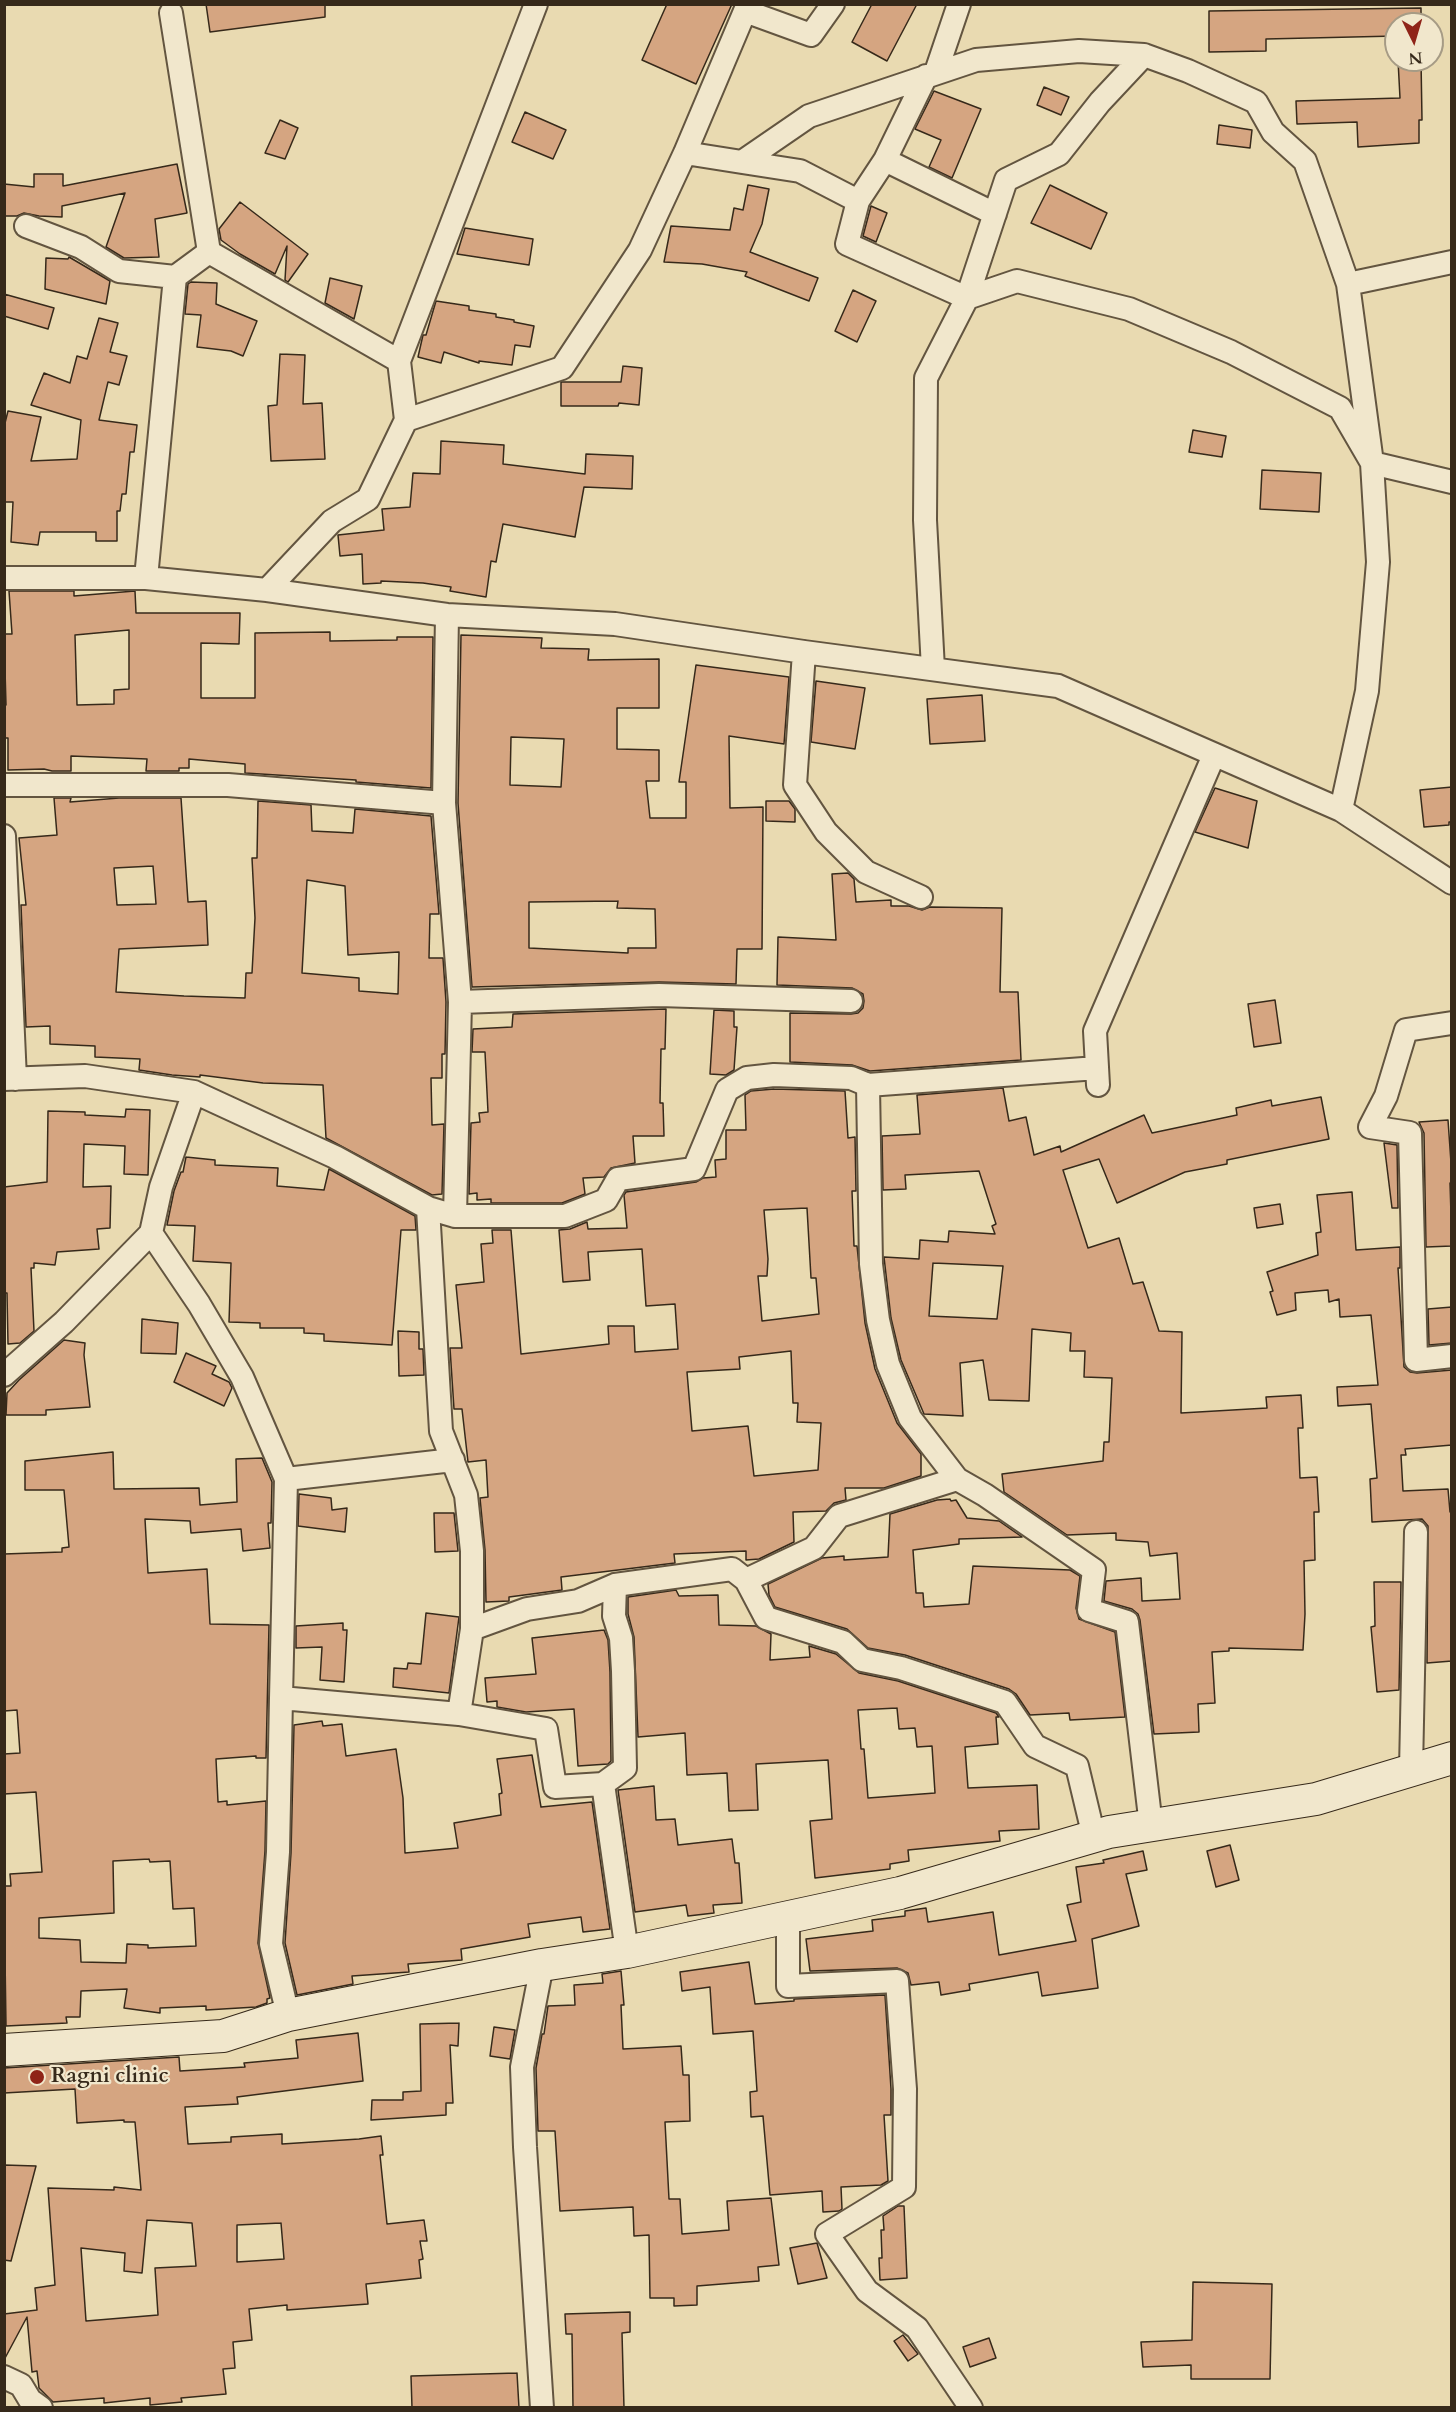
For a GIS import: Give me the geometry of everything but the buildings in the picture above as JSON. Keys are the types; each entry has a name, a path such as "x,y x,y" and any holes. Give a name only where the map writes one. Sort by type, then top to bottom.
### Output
{"main road":[{"path":"4,2049 223,2036 288,2014 542,1965 627,1952 900,1893 1094,1837 1316,1799 1452,1758"}],"street":[{"path":"267,590 332,521 368,499 406,420 399,361 536,4"},
{"path":"406,420 562,368 640,250 685,153 747,8 811,35 833,4"},
{"path":"959,4 931,74 885,160 858,201 847,244 968,298 1017,281 1129,309 1231,352 1340,408 1372,463 1452,482"},
{"path":"171,13 209,252"},
{"path":"742,162 809,117 976,60 1078,51 1144,55 1188,71 1256,102 1273,132 1305,161 1348,284 1372,463 1378,562 1369,668 1341,810"},
{"path":"933,669 925,520 926,378 968,298 1006,180 1059,154 1100,102 1144,55"},
{"path":"685,153 800,171 858,201"},
{"path":"885,160 994,214"},
{"path":"26,225 81,247 119,271 175,277 209,252"},
{"path":"209,252 399,361"},
{"path":"1348,284 1452,262"},
{"path":"146,578 175,277"},
{"path":"4,578 146,578 267,590 447,615 615,624 1058,686 1341,810 1450,881"},
{"path":"447,615 444,803 460,1002 455,1216"},
{"path":"804,652 795,785 826,832 866,872 921,897"},
{"path":"4,836 10,1079 85,1076 194,1092 335,1157 428,1208 455,1216 565,1216 606,1200 618,1179 694,1169 727,1090 747,1078 774,1075 851,1078 868,1085 1098,1077 1095,1031 1214,754"},
{"path":"4,784 228,784 444,803"},
{"path":"460,1002 660,995 851,1001"},
{"path":"1452,1023 1406,1030 1386,1096 1370,1127 1410,1133 1416,1360 1452,1356"},
{"path":"868,1085 871,1264 878,1320 888,1364 910,1418 957,1479 985,1495 1094,1570 1089,1610 1127,1622 1151,1826"},
{"path":"4,1375 64,1322 151,1233 161,1187 194,1092"},
{"path":"428,1208 441,1431 466,1495 472,1551 472,1629 459,1714"},
{"path":"151,1233 199,1304 242,1377 286,1479 278,1852 271,1944 288,2014"},
{"path":"286,1479 453,1460"},
{"path":"746,1580 814,1548 839,1515 957,1479"},
{"path":"1411,1769 1416,1532"},
{"path":"472,1629 527,1609 578,1601 615,1585 732,1569 746,1580 766,1618 843,1642 862,1660 901,1668 1005,1702 1035,1746 1077,1767 1094,1837"},
{"path":"281,1698 459,1714 546,1729 555,1787 603,1784 625,1768 621,1638 614,1616 615,1585"},
{"path":"603,1784 627,1952"},
{"path":"788,1916 789,1986 897,1981 905,2089 904,2187 827,2234 867,2291 916,2328 971,2408"},
{"path":"542,1965 522,2067 542,2408"},
{"path":"4,2377 21,2385 30,2400 41,2408"}],"place":[{"name":"Ragni clinic","path":"37,2077"}]}
